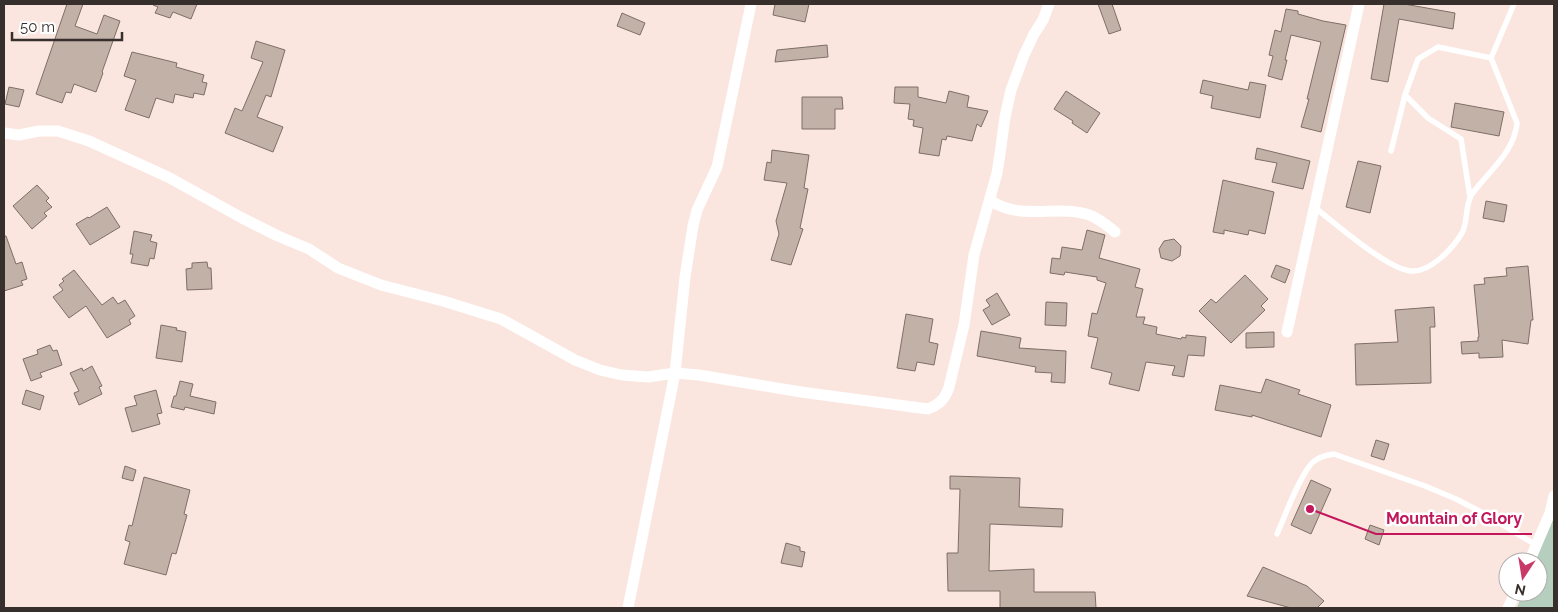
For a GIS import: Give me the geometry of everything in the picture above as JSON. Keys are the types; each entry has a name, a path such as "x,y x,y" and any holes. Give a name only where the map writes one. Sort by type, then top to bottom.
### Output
{"street":[{"path":"628,608 675,373 685,277 693,226 697,210 717,167 752,4"},
{"path":"4,133 19,135 39,131 58,131 73,134 168,177 242,218 309,249 338,268 381,285 443,301 501,319 575,360 600,370 622,375 648,377 675,373 699,375 928,410 939,405 946,396 964,325 974,254 990,200 1011,90 1024,55 1043,20 1049,4"},
{"path":"1287,332 1359,4"},
{"path":"990,200 1002,207 1016,210 1078,212 1092,216 1115,232"},
{"path":"1533,552 1550,513 1554,496"}],"lane":[{"path":"1470,197 1512,144 1516,134 1516,123 1491,58 1514,4"},
{"path":"1391,152 1405,95 1418,59 1438,47 1491,58"},
{"path":"1314,207 1364,246 1398,268 1412,271 1425,269 1447,253 1463,232 1470,197 1461,139 1428,118 1405,95"},
{"path":"1277,534 1304,475 1313,462 1334,454 1456,499 1536,545"}],"green space":[{"path":"1554,505 1554,608 1517,608 1519,602 1548,602 1548,552 1537,552"}],"building":[{"path":"67,4 83,4 75,26 97,34 104,15 120,21 96,92 74,84 71,93 66,92 62,103 36,94"},
{"path":"154,4 197,4 191,19 173,12 170,18 155,13 158,7"},
{"path":"775,4 809,4 805,22 773,15"},
{"path":"1098,4 1112,4 1121,30 1109,34"},
{"path":"1384,4 1404,4 1455,13 1453,29 1399,19 1388,82 1371,79"},
{"path":"1286,9 1298,11 1298,14 1323,21 1346,25 1321,132 1301,127 1321,42 1291,35 1282,80 1268,76 1273,56 1269,55 1275,30 1281,32"},
{"path":"622,13 645,23 640,35 617,26"},
{"path":"256,41 285,50 271,97 266,95 257,117 283,127 273,152 225,133 235,108 242,111 263,62 251,58"},
{"path":"827,45 828,57 775,62 777,50"},
{"path":"132,52 177,63 176,67 204,75 202,82 207,83 204,95 194,93 193,98 175,94 173,103 156,98 149,118 125,110 136,80 124,76"},
{"path":"1203,80 1248,90 1250,82 1266,85 1260,118 1211,108 1213,96 1200,93"},
{"path":"9,87 24,90 19,107 5,104"},
{"path":"895,87 918,87 918,97 946,103 949,91 969,96 967,107 988,111 981,127 977,124 972,141 947,136 946,140 942,139 939,156 919,153 923,128 913,126 914,120 908,119 910,104 894,103"},
{"path":"1066,91 1100,113 1087,133 1054,109"},
{"path":"802,97 842,97 843,109 835,109 835,129 802,129"},
{"path":"1455,103 1504,112 1499,136 1451,127"},
{"path":"1257,148 1310,161 1303,189 1272,182 1277,163 1255,159"},
{"path":"772,150 809,155 804,188 808,189 800,228 803,229 791,265 771,260 779,234 776,221 787,183 764,180 767,162 771,163"},
{"path":"1358,161 1381,166 1370,213 1346,207"},
{"path":"1223,180 1274,192 1265,234 1249,230 1248,235 1224,230 1224,234 1213,232"},
{"path":"37,185 49,198 46,201 52,207 44,213 47,216 32,229 13,206"},
{"path":"1486,201 1507,205 1504,222 1483,218"},
{"path":"107,207 120,227 90,245 76,224"},
{"path":"1087,230 1105,235 1099,258 1140,269 1135,287 1143,289 1136,317 1145,317 1143,324 1157,327 1156,334 1181,339 1182,337 1186,338 1186,335 1206,337 1204,356 1188,355 1184,377 1172,375 1175,366 1146,362 1139,391 1109,384 1112,373 1091,368 1098,338 1088,336 1092,313 1097,314 1106,283 1097,280 1097,277 1065,272 1064,275 1050,273 1052,258 1060,259 1062,247 1082,250"},
{"path":"134,231 152,235 150,241 157,243 154,259 150,258 148,266 131,263 133,254 130,254"},
{"path":"4,236 6,236 16,264 22,262 27,279 21,281 23,285 4,291"},
{"path":"1174,239 1181,246 1180,256 1172,261 1161,258 1159,249 1164,241"},
{"path":"207,262 208,268 211,268 212,289 187,290 186,269 192,268 192,263"},
{"path":"1276,265 1290,270 1285,283 1271,277"},
{"path":"1528,266 1533,320 1531,320 1528,344 1502,340 1503,357 1479,358 1479,353 1462,354 1461,342 1478,341 1479,337 1474,285 1485,284 1484,278 1507,276 1506,268"},
{"path":"74,270 102,305 113,297 118,304 125,300 135,316 129,320 131,324 107,338 86,306 69,318 53,297 63,290 59,285 64,281 62,279"},
{"path":"1245,275 1268,299 1261,306 1265,310 1231,343 1199,311 1211,299 1216,303"},
{"path":"997,293 1010,315 992,325 983,310 990,306 986,300"},
{"path":"1046,302 1067,303 1066,326 1045,325"},
{"path":"1434,307 1435,327 1430,327 1431,383 1356,385 1355,344 1398,342 1395,310"},
{"path":"906,314 933,319 929,342 938,344 934,365 917,362 915,371 897,368"},
{"path":"161,325 186,332 182,362 156,358"},
{"path":"981,331 1021,338 1019,348 1066,351 1065,383 1051,382 1052,373 1035,372 1036,367 977,356"},
{"path":"1274,332 1274,347 1246,348 1246,333"},
{"path":"50,345 53,351 57,350 62,365 40,373 42,377 31,381 23,359 38,354 37,350"},
{"path":"92,366 102,386 99,387 102,394 79,405 74,393 79,391 70,373 82,368 83,371"},
{"path":"1266,379 1300,390 1298,394 1331,405 1321,437 1252,415 1252,417 1215,410 1220,385 1261,393"},
{"path":"180,381 193,384 190,396 216,402 214,414 185,407 184,410 171,407"},
{"path":"26,390 44,396 40,410 22,404"},
{"path":"156,390 162,413 157,414 160,424 132,432 125,408 137,405 134,396"},
{"path":"1376,440 1389,444 1384,460 1371,456"},
{"path":"125,466 136,470 133,481 122,478"},
{"path":"950,476 1020,478 1019,507 1063,509 1062,527 990,524 989,571 1034,569 1034,592 1095,592 1096,608 1000,608 1000,591 948,591 947,553 958,553 960,489 950,489"},
{"path":"144,477 190,490 184,514 187,515 176,554 172,553 166,575 124,564 130,542 125,540 129,525 132,526"},
{"path":"1311,480 1331,489 1311,534 1291,525"},
{"path":"1370,525 1384,530 1379,545 1365,539"},
{"path":"786,543 800,547 800,551 805,552 802,567 781,563"},
{"path":"1263,567 1307,586 1324,601 1317,608 1291,608 1247,596"}],"place":[{"name":"Mountain of Glory","path":"1310,509"}]}
